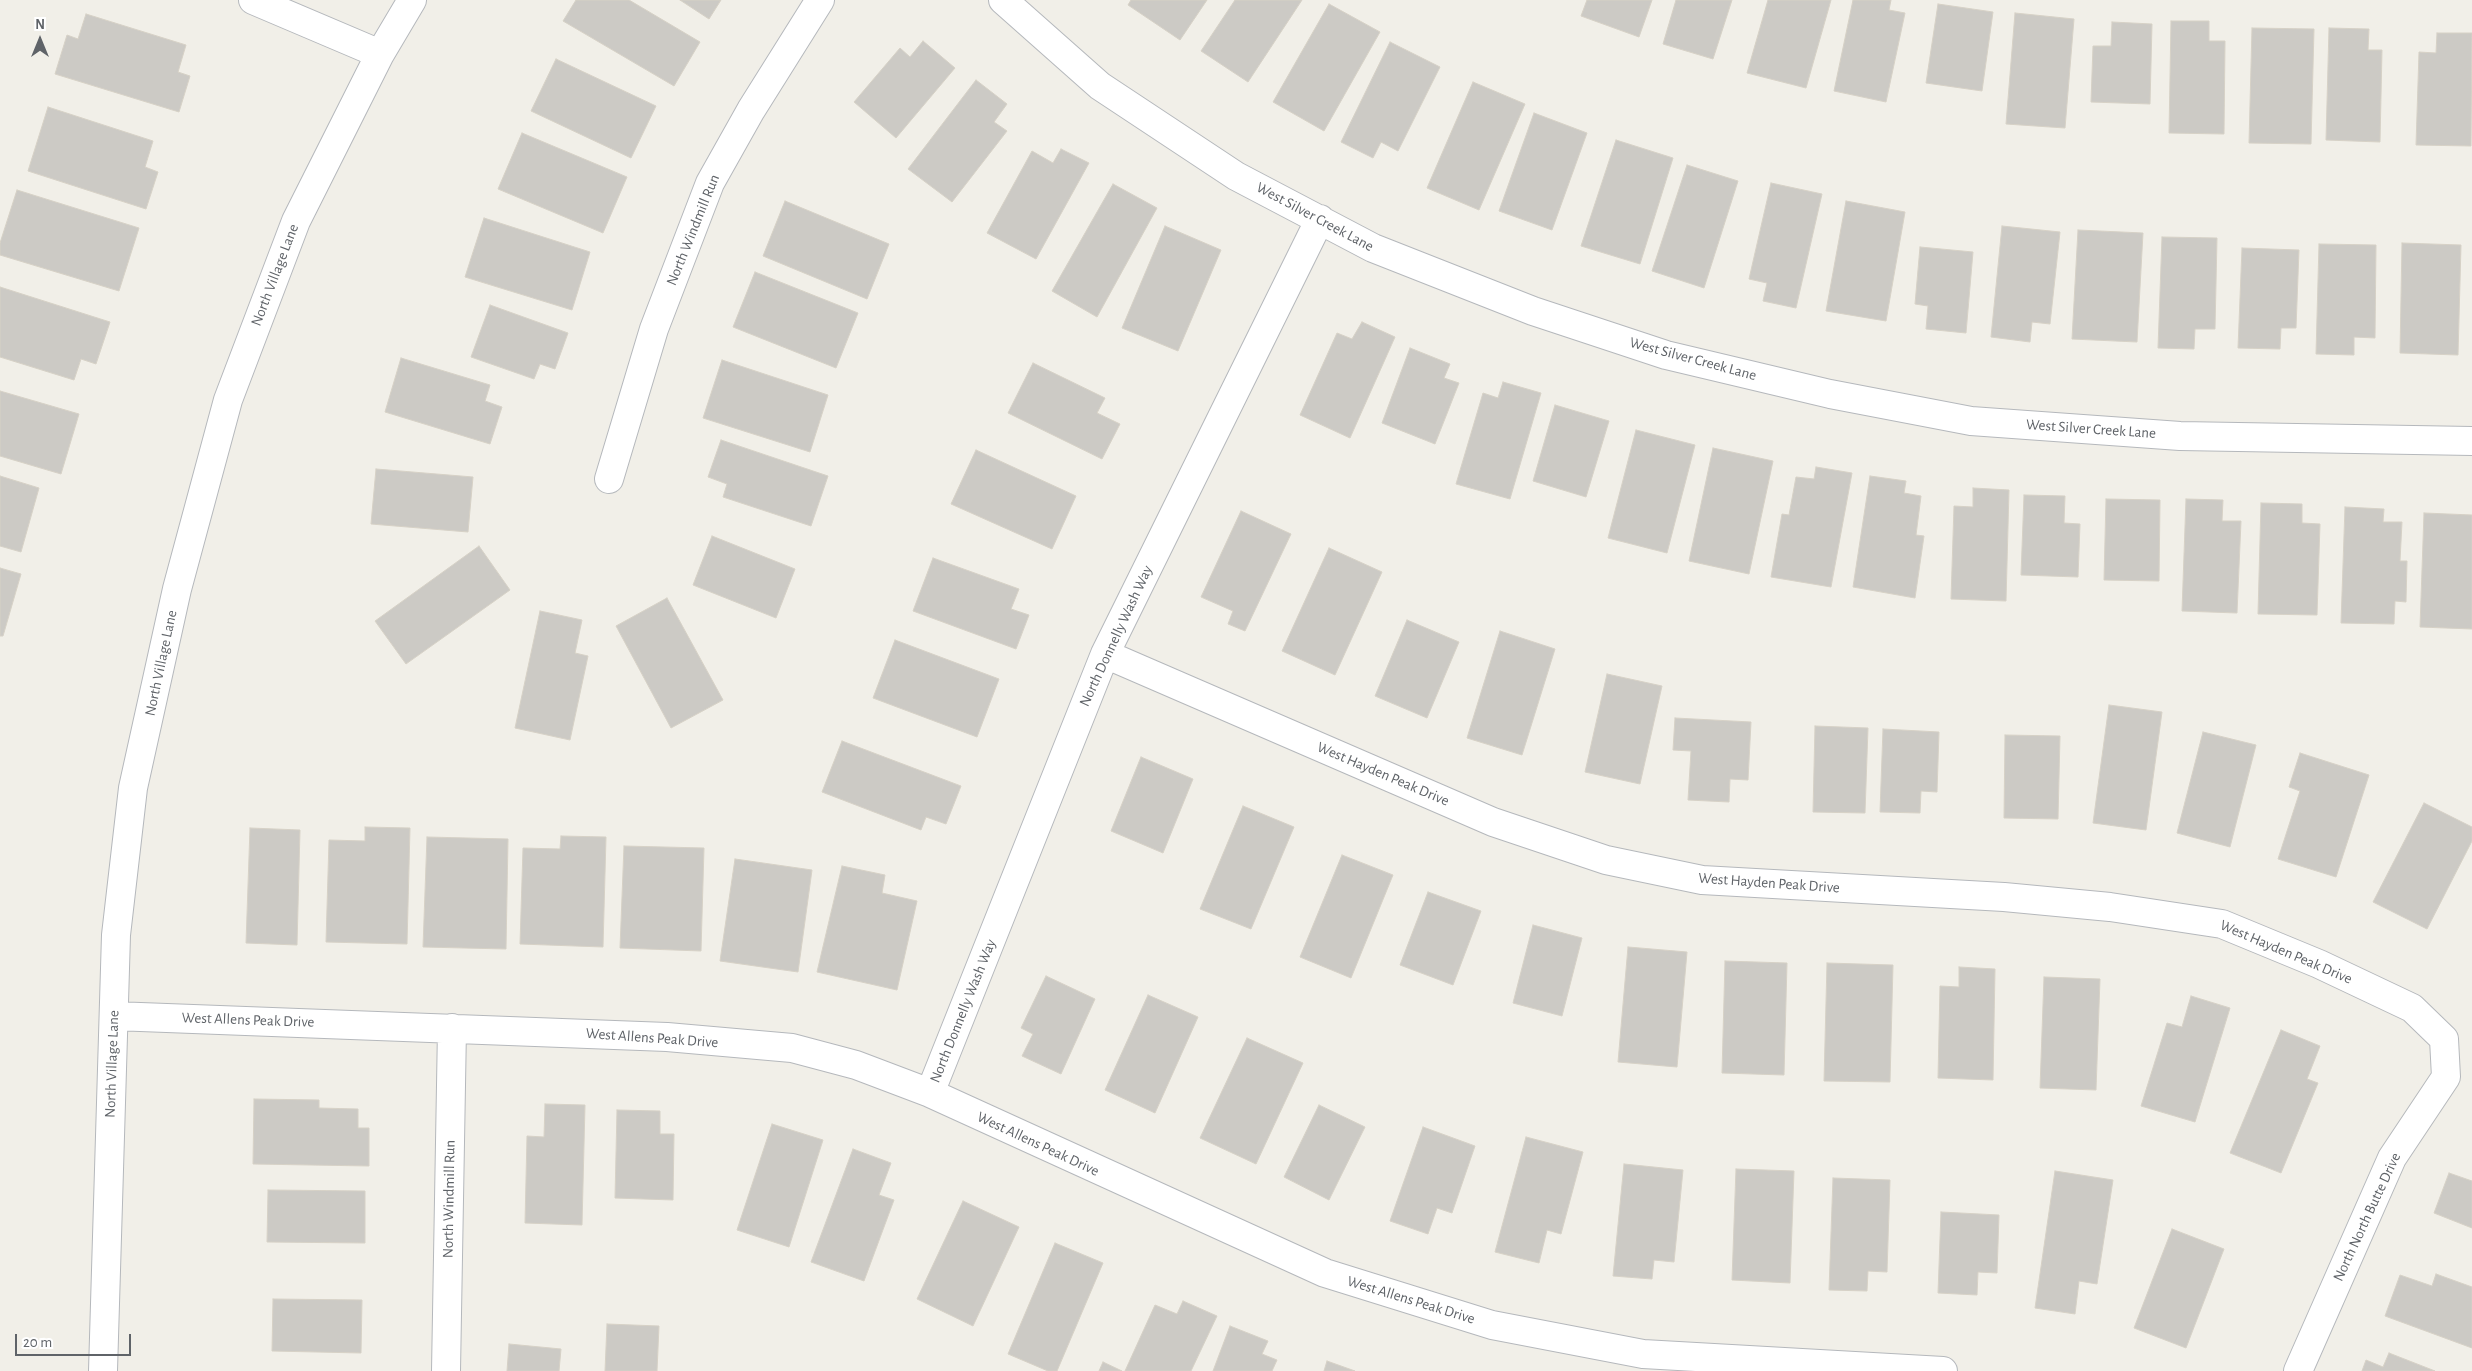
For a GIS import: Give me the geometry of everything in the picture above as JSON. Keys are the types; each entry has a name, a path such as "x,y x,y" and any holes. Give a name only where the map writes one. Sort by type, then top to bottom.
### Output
{"street":[{"path":"253,0 380,54"},
{"name":"North Village Lane","path":"103,1371 116,935 133,788 177,589 228,400 296,221 380,54 412,0"},
{"name":"North Windmill Run","path":"610,479 654,329 710,183 751,110 820,0"},
{"name":"West Silver Creek Lane","path":"1003,0 1100,86 1236,176 1373,248 1533,312 1666,355 1830,394 1981,422 2180,436 2472,441"},
{"name":"North Donnelly Wash Way","path":"930,1093 1105,654 1320,219"},
{"name":"West Hayden Peak Drive","path":"1105,654 1493,822 1606,860 1702,880 2004,897 2110,907 2222,924 2319,964 2412,1008 2444,1039"},
{"name":"West Allens Peak Drive","path":"114,1016 667,1037 792,1048 856,1065 930,1093 1325,1273 1492,1325 1643,1354 1944,1371"},
{"name":"North Windmill Run","path":"446,1371 452,1028"},
{"name":"North North Butte Drive","path":"2298,1371 2392,1158 2446,1077 2444,1039"}],"building":[{"path":"576,0 629,0 700,42 674,86 563,21"},
{"path":"680,0 721,0 709,19"},
{"path":"1131,0 1207,0 1180,40 1128,5"},
{"path":"1235,0 1302,0 1248,82 1201,51"},
{"path":"1587,0 1652,0 1639,37 1581,16"},
{"path":"1676,0 1732,0 1713,59 1663,44"},
{"path":"1768,0 1831,0 1806,88 1747,73"},
{"path":"1853,0 1891,0 1889,10 1905,13 1886,102 1834,91"},
{"path":"1329,4 1380,32 1324,131 1273,102"},
{"path":"1938,4 1993,12 1982,91 1926,83"},
{"path":"2015,13 2074,19 2065,128 2006,124"},
{"path":"86,14 186,45 178,72 190,76 179,112 55,74 67,35 78,39"},
{"path":"2171,21 2209,21 2209,41 2225,41 2224,134 2169,133"},
{"path":"2112,22 2152,24 2150,104 2091,102 2093,46 2111,46"},
{"path":"2252,28 2314,29 2311,144 2249,143"},
{"path":"2329,28 2369,29 2368,50 2382,50 2380,142 2326,140"},
{"path":"2437,33 2472,33 2471,146 2416,145 2419,52 2436,53"},
{"path":"923,41 955,68 896,138 854,102 900,48 910,57"},
{"path":"1390,42 1440,67 1398,151 1381,142 1373,158 1341,142"},
{"path":"556,59 656,106 631,158 531,111"},
{"path":"976,80 1007,104 994,122 1007,131 952,202 908,169"},
{"path":"1473,82 1525,104 1479,210 1427,188"},
{"path":"48,107 153,141 145,167 158,172 146,209 28,171"},
{"path":"1534,113 1587,133 1552,230 1499,211"},
{"path":"522,133 627,177 603,233 498,189"},
{"path":"1616,140 1673,158 1640,264 1581,246"},
{"path":"1061,149 1089,163 1036,259 987,233 1032,151 1053,163"},
{"path":"1687,165 1738,181 1704,288 1652,271"},
{"path":"1771,183 1822,194 1796,308 1763,301 1767,283 1749,279"},
{"path":"1113,184 1157,208 1097,317 1052,291"},
{"path":"17,190 139,228 119,291 0,255 0,243"},
{"path":"785,201 889,244 867,299 763,256"},
{"path":"1846,201 1905,212 1886,321 1826,311"},
{"path":"484,218 590,252 572,310 465,277"},
{"path":"1165,226 1221,250 1178,351 1122,328"},
{"path":"2002,226 2060,232 2050,324 2032,322 2030,342 1991,337"},
{"path":"2078,230 2143,233 2137,342 2072,339"},
{"path":"2162,237 2217,238 2215,329 2195,329 2194,349 2158,348"},
{"path":"2402,243 2461,245 2458,355 2400,353"},
{"path":"2319,244 2376,245 2375,338 2354,337 2354,355 2316,354"},
{"path":"1920,247 1973,252 1966,333 1926,329 1928,306 1915,304"},
{"path":"2242,248 2299,250 2296,328 2281,328 2280,349 2238,348"},
{"path":"755,272 858,313 836,368 733,327"},
{"path":"0,287 110,322 96,364 81,359 74,380 0,357"},
{"path":"490,305 568,333 555,369 540,364 534,379 471,357"},
{"path":"1362,322 1395,337 1350,438 1300,415 1337,333 1352,339"},
{"path":"1410,348 1450,364 1444,378 1459,383 1435,444 1382,423"},
{"path":"401,358 490,385 485,401 502,407 490,444 385,412"},
{"path":"722,360 828,395 810,452 703,418"},
{"path":"1033,363 1105,398 1097,413 1120,424 1102,459 1008,413"},
{"path":"1503,382 1541,393 1510,499 1456,484 1483,393 1498,398"},
{"path":"0,391 79,414 61,474 0,456"},
{"path":"1555,405 1609,421 1586,497 1533,481"},
{"path":"1636,430 1695,445 1667,553 1608,538"},
{"path":"721,440 828,476 811,526 723,497 727,484 708,477"},
{"path":"1713,448 1773,461 1749,574 1689,561"},
{"path":"976,450 1076,496 1052,549 951,504"},
{"path":"1816,467 1852,473 1831,587 1771,577 1782,514 1789,515 1796,477 1814,479"},
{"path":"376,469 473,477 468,532 371,524"},
{"path":"0,476 39,488 21,552 0,546"},
{"path":"1870,476 1906,481 1904,493 1921,496 1916,535 1924,536 1915,598 1853,587"},
{"path":"1973,488 2009,490 2006,601 1951,599 1954,506 1973,507"},
{"path":"2024,495 2065,496 2064,523 2080,524 2078,577 2021,575"},
{"path":"2106,499 2160,500 2159,581 2104,580"},
{"path":"2186,499 2223,500 2222,521 2241,521 2237,613 2182,611"},
{"path":"2261,503 2302,504 2302,523 2320,524 2317,615 2258,614"},
{"path":"2345,507 2384,509 2383,522 2402,522 2400,561 2407,561 2406,602 2395,601 2394,624 2341,623"},
{"path":"1241,511 1291,534 1245,631 1228,624 1233,611 1201,597"},
{"path":"2424,513 2472,515 2472,629 2420,627"},
{"path":"712,536 795,569 776,618 693,585"},
{"path":"479,546 510,590 406,664 375,621"},
{"path":"1329,548 1382,572 1335,675 1282,651"},
{"path":"933,558 1019,589 1011,609 1029,615 1016,649 913,611"},
{"path":"0,568 21,574 3,636 0,636"},
{"path":"667,598 723,700 671,728 616,626"},
{"path":"540,611 582,620 575,653 588,656 570,740 515,728"},
{"path":"1407,620 1459,642 1427,718 1375,696"},
{"path":"1500,631 1555,649 1522,755 1467,738"},
{"path":"895,640 999,679 977,737 873,698"},
{"path":"1607,674 1662,686 1640,784 1585,772"},
{"path":"2109,705 2162,712 2146,830 2093,823"},
{"path":"1675,718 1751,722 1748,780 1730,779 1729,802 1688,800 1691,751 1673,750"},
{"path":"1815,726 1868,728 1865,813 1813,812"},
{"path":"1883,729 1939,732 1937,792 1921,791 1920,813 1880,812"},
{"path":"2203,732 2256,745 2230,847 2177,833"},
{"path":"2005,735 2060,736 2058,819 2004,818"},
{"path":"842,741 961,786 946,824 926,817 921,830 822,792"},
{"path":"2300,753 2369,775 2336,877 2278,859 2300,791 2289,787"},
{"path":"1141,757 1193,779 1163,853 1111,831"},
{"path":"2424,803 2472,827 2472,841 2427,929 2373,902"},
{"path":"1243,806 1294,827 1251,929 1200,909"},
{"path":"365,827 410,828 407,944 326,942 329,840 365,841"},
{"path":"250,828 300,830 297,945 246,943"},
{"path":"561,836 606,837 603,947 520,944 523,848 560,849"},
{"path":"427,837 508,839 506,949 423,947"},
{"path":"624,846 704,848 701,951 620,948"},
{"path":"1342,855 1393,875 1351,978 1300,957"},
{"path":"735,859 812,870 798,972 720,961"},
{"path":"842,866 885,875 882,893 917,901 897,990 817,972"},
{"path":"1428,892 1481,911 1453,985 1400,965"},
{"path":"1533,925 1582,938 1562,1016 1513,1003"},
{"path":"1628,947 1687,952 1677,1067 1618,1062"},
{"path":"1725,961 1787,963 1784,1075 1722,1073"},
{"path":"1827,963 1893,965 1890,1082 1824,1081"},
{"path":"1959,967 1995,969 1993,1080 1938,1078 1940,986 1959,987"},
{"path":"1046,976 1095,999 1061,1074 1022,1056 1033,1034 1021,1028"},
{"path":"2044,977 2100,979 2096,1090 2040,1088"},
{"path":"1148,995 1198,1017 1155,1113 1105,1090"},
{"path":"2191,996 2230,1008 2195,1122 2141,1106 2167,1023 2182,1027"},
{"path":"2281,1030 2320,1046 2307,1079 2318,1083 2281,1173 2230,1153"},
{"path":"1247,1038 1303,1063 1256,1164 1200,1138"},
{"path":"254,1099 319,1100 319,1108 358,1109 358,1128 369,1128 369,1166 253,1164"},
{"path":"545,1104 585,1105 582,1225 525,1223 527,1136 544,1137"},
{"path":"1319,1105 1365,1127 1329,1200 1284,1177"},
{"path":"617,1110 660,1111 660,1134 674,1134 673,1200 615,1198"},
{"path":"772,1124 823,1140 789,1247 737,1230"},
{"path":"1423,1127 1475,1146 1452,1213 1437,1208 1428,1234 1390,1221"},
{"path":"1526,1137 1583,1152 1561,1234 1547,1230 1539,1263 1495,1252"},
{"path":"853,1149 891,1163 879,1195 894,1200 864,1281 811,1262"},
{"path":"1624,1164 1683,1170 1674,1262 1654,1260 1652,1279 1613,1276"},
{"path":"1736,1169 1794,1171 1790,1283 1732,1280"},
{"path":"2055,1171 2113,1180 2097,1284 2079,1281 2075,1314 2035,1308"},
{"path":"2449,1173 2472,1181 2472,1228 2434,1213"},
{"path":"1833,1178 1890,1180 1887,1272 1868,1271 1867,1291 1829,1290"},
{"path":"268,1190 365,1191 365,1243 267,1242"},
{"path":"963,1201 1019,1227 973,1326 917,1299"},
{"path":"1941,1212 1999,1215 1997,1273 1978,1272 1977,1295 1938,1293"},
{"path":"2172,1229 2224,1249 2186,1348 2134,1328"},
{"path":"1055,1243 1103,1263 1057,1371 1048,1371 1008,1354"},
{"path":"2436,1274 2472,1287 2472,1348 2385,1316 2400,1275 2432,1286"},
{"path":"273,1299 362,1300 361,1353 272,1351"},
{"path":"1183,1301 1217,1316 1191,1371 1125,1371 1155,1305 1177,1314"},
{"path":"607,1324 659,1326 657,1371 605,1371"},
{"path":"1230,1326 1268,1341 1262,1354 1277,1360 1272,1371 1213,1371"},
{"path":"509,1344 561,1349 559,1371 507,1371"},
{"path":"2389,1353 2435,1371 2362,1371 2366,1360 2383,1367"},
{"path":"1327,1361 1355,1371 1324,1371"},
{"path":"1103,1362 1122,1371 1099,1371"}]}
